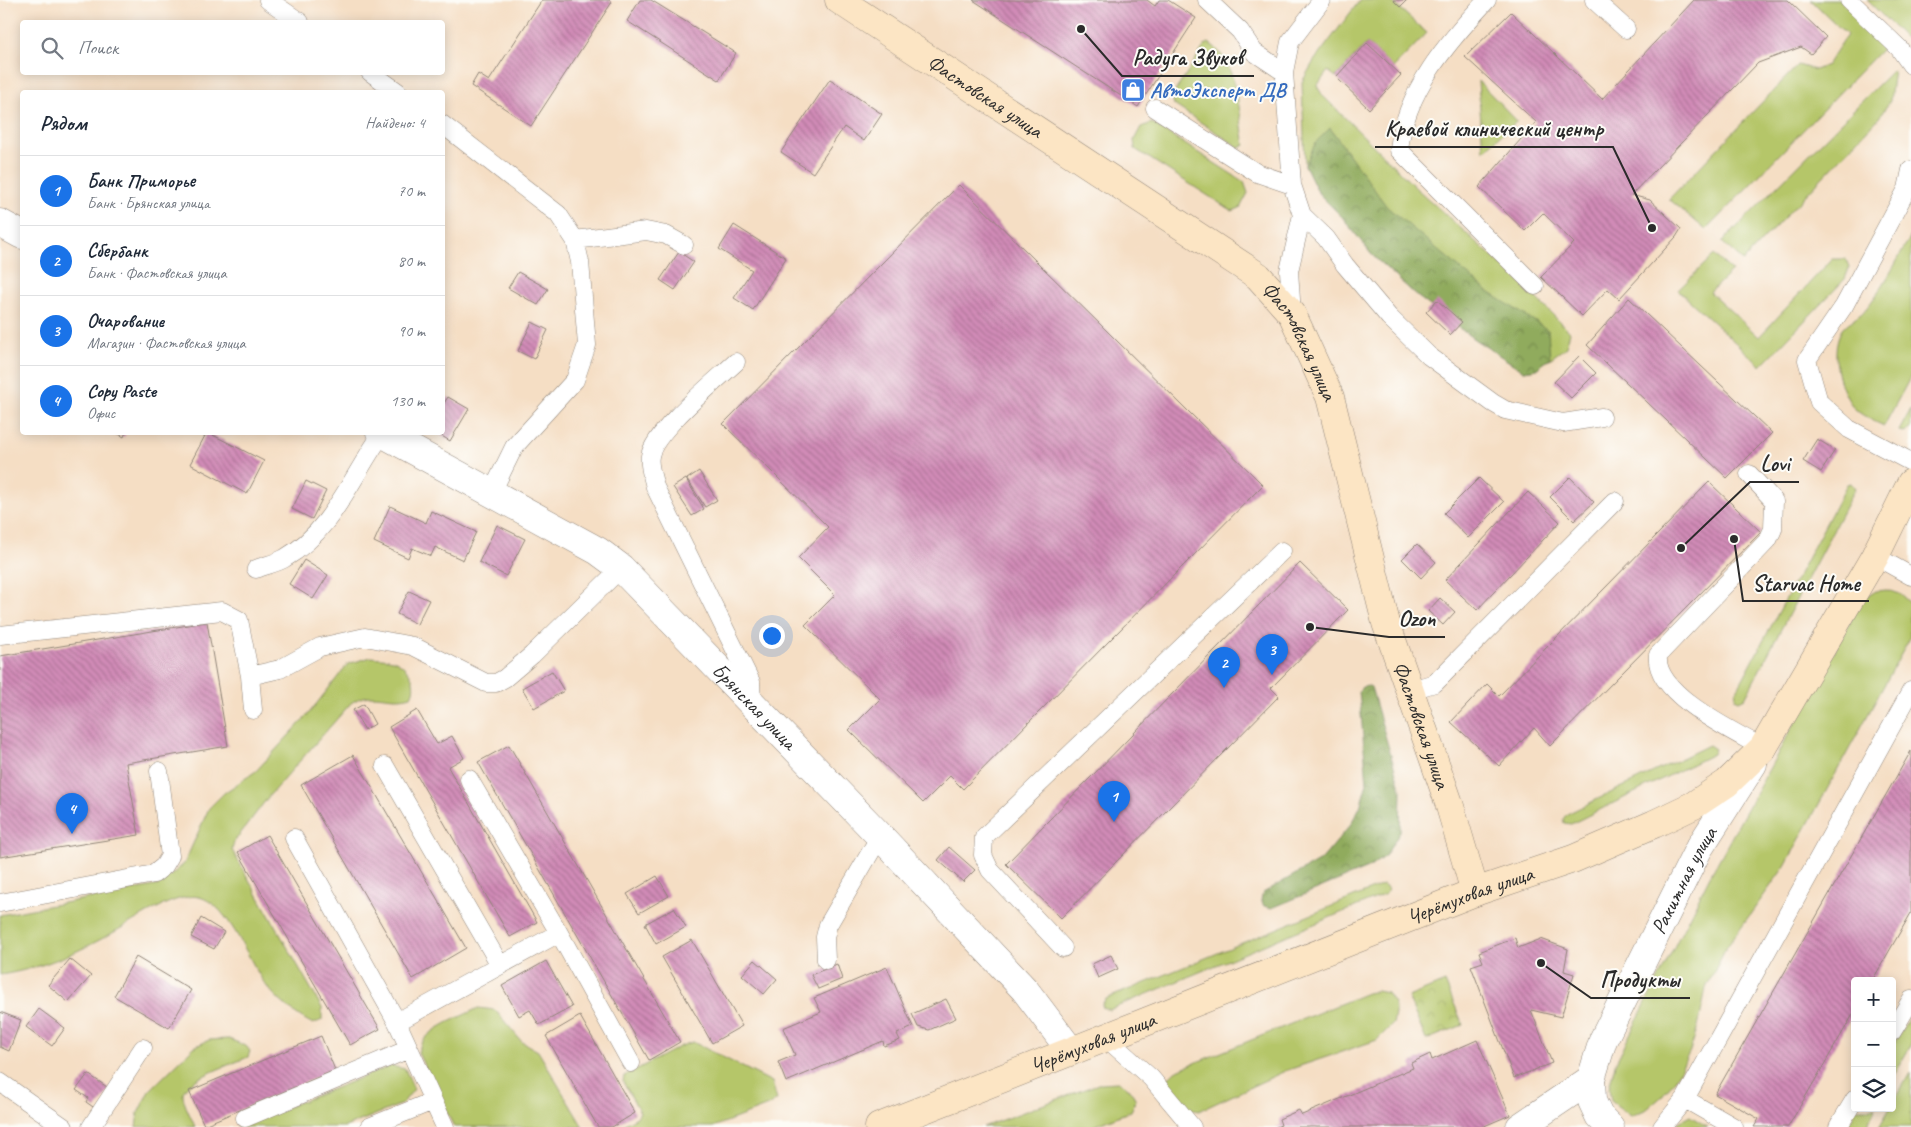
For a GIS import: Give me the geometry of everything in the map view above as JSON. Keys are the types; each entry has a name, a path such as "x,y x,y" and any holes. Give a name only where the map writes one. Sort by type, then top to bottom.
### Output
{"main road":[{"name":"Фастовская улица","path":"839,0 1258,276 1292,314 1330,397 1386,623 1450,803 1475,892"},
{"name":"Черёмуховая улица","path":"879,1127 1475,892 1573,859 1694,805 1727,783 1763,748 1875,556 1911,483"}],"street":[{"path":"0,223 20,234"},
{"name":"Брянская улица","path":"385,435 492,492 598,552 621,568 880,836 1025,990 1071,1051"},
{"name":"Ракитная улица","path":"1610,1127 1600,1116 1592,1101 1590,1079 1603,1040 1698,850 1763,748"},
{"path":"1520,1127 1590,1079"}],"lane":[{"path":"268,0 297,20"},
{"path":"1207,0 1240,30 1254,52 1284,72"},
{"path":"1322,0 1290,42 1284,72 1292,185 1302,215 1326,238 1345,265 1389,317 1429,356 1493,403 1506,410 1563,423 1602,417"},
{"path":"1487,0 1449,41 1415,95 1401,130 1398,150 1535,286"},
{"path":"1594,0 1626,29"},
{"path":"1849,0 1899,48 1911,65"},
{"path":"374,75 395,90"},
{"path":"1155,108 1258,173 1292,185"},
{"path":"445,126 558,214 576,240 587,345 575,380 514,447 492,492"},
{"path":"1911,170 1907,189 1844,306 1807,360 1819,402 1849,429 1911,462"},
{"path":"1292,314 1289,272 1302,215"},
{"path":"576,240 646,231 666,235 684,245"},
{"path":"736,362 670,425 654,444 650,457 655,487 751,682 752,705"},
{"path":"256,568 285,558 311,539 334,512 380,435"},
{"path":"1749,474 1774,501 1771,535 1658,655 1657,662 1659,670 1674,689 1689,703 1707,717 1763,748"},
{"path":"1411,690 1435,683 1615,501"},
{"path":"1063,948 990,870 983,855 984,837 1282,551"},
{"path":"1875,556 1911,576"},
{"path":"250,676 280,669 320,647 365,637 413,646 486,683 496,683 532,655 621,568"},
{"path":"0,635 222,611 239,620 250,676 253,710"},
{"path":"1662,1127 1685,1099 1911,691"},
{"path":"385,766 500,964"},
{"path":"0,903 154,874 164,866 170,856 158,771"},
{"path":"469,779 559,933 630,1063"},
{"path":"826,960 825,937 828,925 880,836"},
{"path":"294,838 397,1022 445,1127"},
{"path":"397,1022 559,933"},
{"path":"1896,1025 1911,1000"},
{"path":"1106,1038 1151,1078 1192,1127"},
{"path":"90,1127 143,1048"},
{"path":"245,1118 408,1049"},
{"path":"0,1082 64,1127"},
{"path":"1685,1099 1734,1127"},
{"path":"369,1127 433,1101"},
{"path":"1838,1127 1851,1106"}],"green space":[{"path":"1360,0 1390,0 1427,33 1393,68 1367,43 1336,77 1328,71 1317,86 1323,96 1417,189 1515,277 1570,332 1566,347 1536,369 1524,371 1474,339 1417,296 1372,255 1343,218 1319,194 1305,165 1302,82 1314,61"},
{"path":"1811,0 1840,0 1861,20 1882,49 1706,230 1669,199 1798,65 1815,70 1827,65 1847,35"},
{"path":"1867,0 1911,0 1911,44"},
{"path":"1209,43 1219,51 1232,75 1239,104 1245,145 1240,148 1174,105 1172,96 1205,45"},
{"path":"1894,69 1890,101 1878,119 1743,261 1722,242"},
{"path":"1478,81 1517,121 1483,151"},
{"path":"1152,123 1244,182 1248,193 1240,208 1232,211 1135,149 1134,140 1141,127"},
{"path":"1330,128 1387,207 1487,291 1548,330 1550,358 1536,369 1524,371 1474,339 1417,296 1372,255 1343,218 1319,194 1305,165 1316,142"},
{"path":"1911,236 1911,376 1884,426 1857,411 1851,404 1841,384 1836,362 1836,351 1841,331 1871,303"},
{"path":"1714,255 1732,271 1710,292 1759,337 1832,259 1846,259 1849,268 1845,279 1761,366 1678,290"},
{"path":"1911,409 1911,429 1905,432 1899,431"},
{"path":"1851,483 1855,488 1745,698 1739,701 1735,699 1736,692 1847,484"},
{"path":"1887,590 1900,594 1910,603 1910,638 1785,866 1726,948 1706,988 1699,1023 1690,1051 1675,1080 1660,1098 1647,1109 1631,1116 1611,1101 1609,1088 1615,1064 1709,878 1863,599 1876,591"},
{"path":"371,657 393,660 403,666 412,678 414,687 411,696 395,698 373,696 351,703 269,796 234,842 232,850 322,1008 322,1020 313,1024 301,1017 269,989 225,917 214,905 202,898 188,897 170,902 75,952 45,964 0,975 0,915 159,885 184,864 209,808 224,793 256,771 306,717 348,664"},
{"path":"1362,687 1371,687 1401,790 1400,832 1386,855 1370,867 1272,908 1264,906 1261,900 1263,893 1322,859 1349,827 1360,807 1367,783 1359,691"},
{"path":"1709,745 1715,749 1713,754 1571,824 1564,823 1563,819 1567,814"},
{"path":"1383,885 1388,889 1386,894 1109,1010 1103,1008 1102,1004 1106,999"},
{"path":"1445,982 1463,1025 1426,1040 1408,997"},
{"path":"1377,991 1387,993 1394,1003 1395,1014 1393,1024 1377,1040 1285,1071 1199,1111 1187,1109 1167,1088 1168,1078 1175,1071 1367,993"},
{"path":"478,1008 495,1010 522,1042 538,1051 583,1127 454,1127 418,1053 426,1037 433,1031"},
{"path":"1911,1014 1911,1045 1896,1071 1896,1067 1896,1040"},
{"path":"229,1039 246,1046 250,1051 248,1057 200,1078 185,1089 183,1094 184,1102 195,1127 136,1127 138,1113 149,1091 194,1047 209,1040"},
{"path":"693,1042 772,1082 777,1100 768,1106 713,1127 619,1127 637,1117 640,1112 623,1082 624,1076 681,1046"},
{"path":"391,1066 405,1069 414,1089 402,1104 345,1127 237,1127"},
{"path":"1911,1072 1911,1127 1879,1127 1888,1112 1896,1112 1896,1097"},
{"path":"1118,1082 1130,1089 1136,1100 1131,1111 1091,1127 983,1127 1101,1083"},
{"path":"1855,1112 1874,1112 1869,1121 1869,1127 1847,1127"},
{"path":"1690,1116 1708,1127 1674,1127"}],"building":[{"path":"542,0 609,0 612,2 531,126 471,86 478,74 489,81"},
{"path":"640,0 651,0 736,53 719,80 627,21"},
{"path":"973,0 1147,0 1155,6 1159,0 1168,0 1196,18 1138,107"},
{"path":"1393,0 1407,0 1400,7"},
{"path":"1694,0 1788,0 1826,37 1811,54 1801,47 1758,63 1631,195 1650,200 1681,229 1676,237 1619,299 1608,289 1582,316 1541,277 1574,243 1543,213 1525,231 1479,187 1536,122 1465,57 1511,12 1602,99"},
{"path":"1367,43 1401,75 1369,109 1336,77"},
{"path":"830,79 882,114 864,141 844,127 813,173 781,152"},
{"path":"959,185 1263,485 963,789 950,776 923,803 849,730 880,699 805,625 835,595 798,558 828,527 723,424"},
{"path":"734,225 786,258 753,310 734,298 752,270 719,249"},
{"path":"679,252 694,262 675,290 660,280"},
{"path":"518,272 548,289 538,305 508,288"},
{"path":"1629,298 1772,433 1727,478 1587,345"},
{"path":"1437,300 1462,322 1450,335 1426,312"},
{"path":"532,322 548,330 534,359 518,351"},
{"path":"1579,356 1596,373 1571,398 1554,382"},
{"path":"448,397 469,409 450,441 440,435 445,435 445,402"},
{"path":"205,435 213,435 264,461 247,494 190,464"},
{"path":"1817,439 1835,450 1821,472 1803,461"},
{"path":"699,471 717,500 705,507 687,479"},
{"path":"1570,477 1594,502 1574,521 1550,497"},
{"path":"1479,478 1504,502 1468,538 1444,513"},
{"path":"686,479 704,509 692,516 673,487"},
{"path":"306,481 326,491 312,519 292,509"},
{"path":"1709,482 1761,532 1550,746 1534,728 1499,766 1451,722 1487,684 1499,696"},
{"path":"1528,492 1560,522 1477,610 1445,580"},
{"path":"390,506 426,523 431,511 476,532 463,560 435,547 431,556 412,548 408,558 374,542"},
{"path":"497,525 525,539 506,576 479,562"},
{"path":"1417,544 1436,562 1421,578 1402,559"},
{"path":"304,560 328,575 313,599 289,584"},
{"path":"1300,563 1348,610 1271,688 1279,696 1061,918 1006,864"},
{"path":"409,591 429,600 417,624 397,614"},
{"path":"1440,598 1455,612 1443,625 1428,611"},
{"path":"207,622 228,746 126,763 139,835 0,857 0,656"},
{"path":"552,671 564,691 534,708 522,688"},
{"path":"364,704 375,724 365,730 353,710"},
{"path":"417,710 437,744 452,736 464,758 448,767 537,922 510,937 389,727"},
{"path":"509,745 680,1042 649,1060 478,762"},
{"path":"1911,751 1911,913 1874,977 1851,977 1851,1018 1788,1127 1754,1127 1759,1119 1715,1094"},
{"path":"353,755 466,948 413,979 301,785"},
{"path":"267,835 380,1029 350,1045 238,852"},
{"path":"949,847 975,870 963,882 938,860"},
{"path":"657,876 669,896 639,913 627,894"},
{"path":"674,908 686,927 656,944 645,924"},
{"path":"201,918 224,932 214,949 191,937"},
{"path":"1515,938 1518,948 1541,939 1568,949 1564,971 1574,974 1561,1017 1531,1010 1552,1063 1514,1078 1471,966 1483,962 1479,952"},
{"path":"692,940 742,1026 712,1043 662,957"},
{"path":"1111,955 1118,969 1098,978 1092,964"},
{"path":"136,957 191,990 169,1028 114,996"},
{"path":"70,959 91,976 68,1002 48,985"},
{"path":"755,960 777,979 764,994 742,975"},
{"path":"546,961 572,1007 539,1025 530,1010 519,1016 502,986"},
{"path":"837,964 842,979 818,989 811,975"},
{"path":"887,967 913,1027 897,1034 900,1040 884,1046 883,1041 786,1082 778,1062 795,1055 783,1028 821,1012 814,998"},
{"path":"946,999 956,1018 929,1030 918,1027 912,1014"},
{"path":"39,1009 65,1028 52,1046 26,1027"},
{"path":"0,1012 21,1020 9,1051 0,1047"},
{"path":"580,1016 635,1113 612,1127 598,1127 546,1036"},
{"path":"321,1036 335,1070 204,1125 189,1091"},
{"path":"1477,1040 1510,1115 1482,1127 1276,1127 1281,1125 1279,1119 1299,1110 1302,1115 1413,1068 1411,1063 1430,1054 1432,1060"},
{"path":"88,1074 110,1089 96,1109 86,1102 88,1098 76,1090"}],"place":[{"name":"Радуга Звуков","path":"1081,29"},
{"name":"АвтоЭксперт ДВ","path":"1133,90"},
{"name":"Краевой клинический центр","path":"1652,228"},
{"name":"Starvac Home","path":"1734,539"},
{"name":"Lovi","path":"1681,548"},
{"name":"Ozon","path":"1310,627"},
{"name":"Очарование","path":"1272,675"},
{"name":"Сбербанк","path":"1224,688"},
{"name":"Банк Приморье","path":"1114,822"},
{"name":"Copy Paste","path":"72,834"},
{"name":"Продукты","path":"1541,963"}]}
